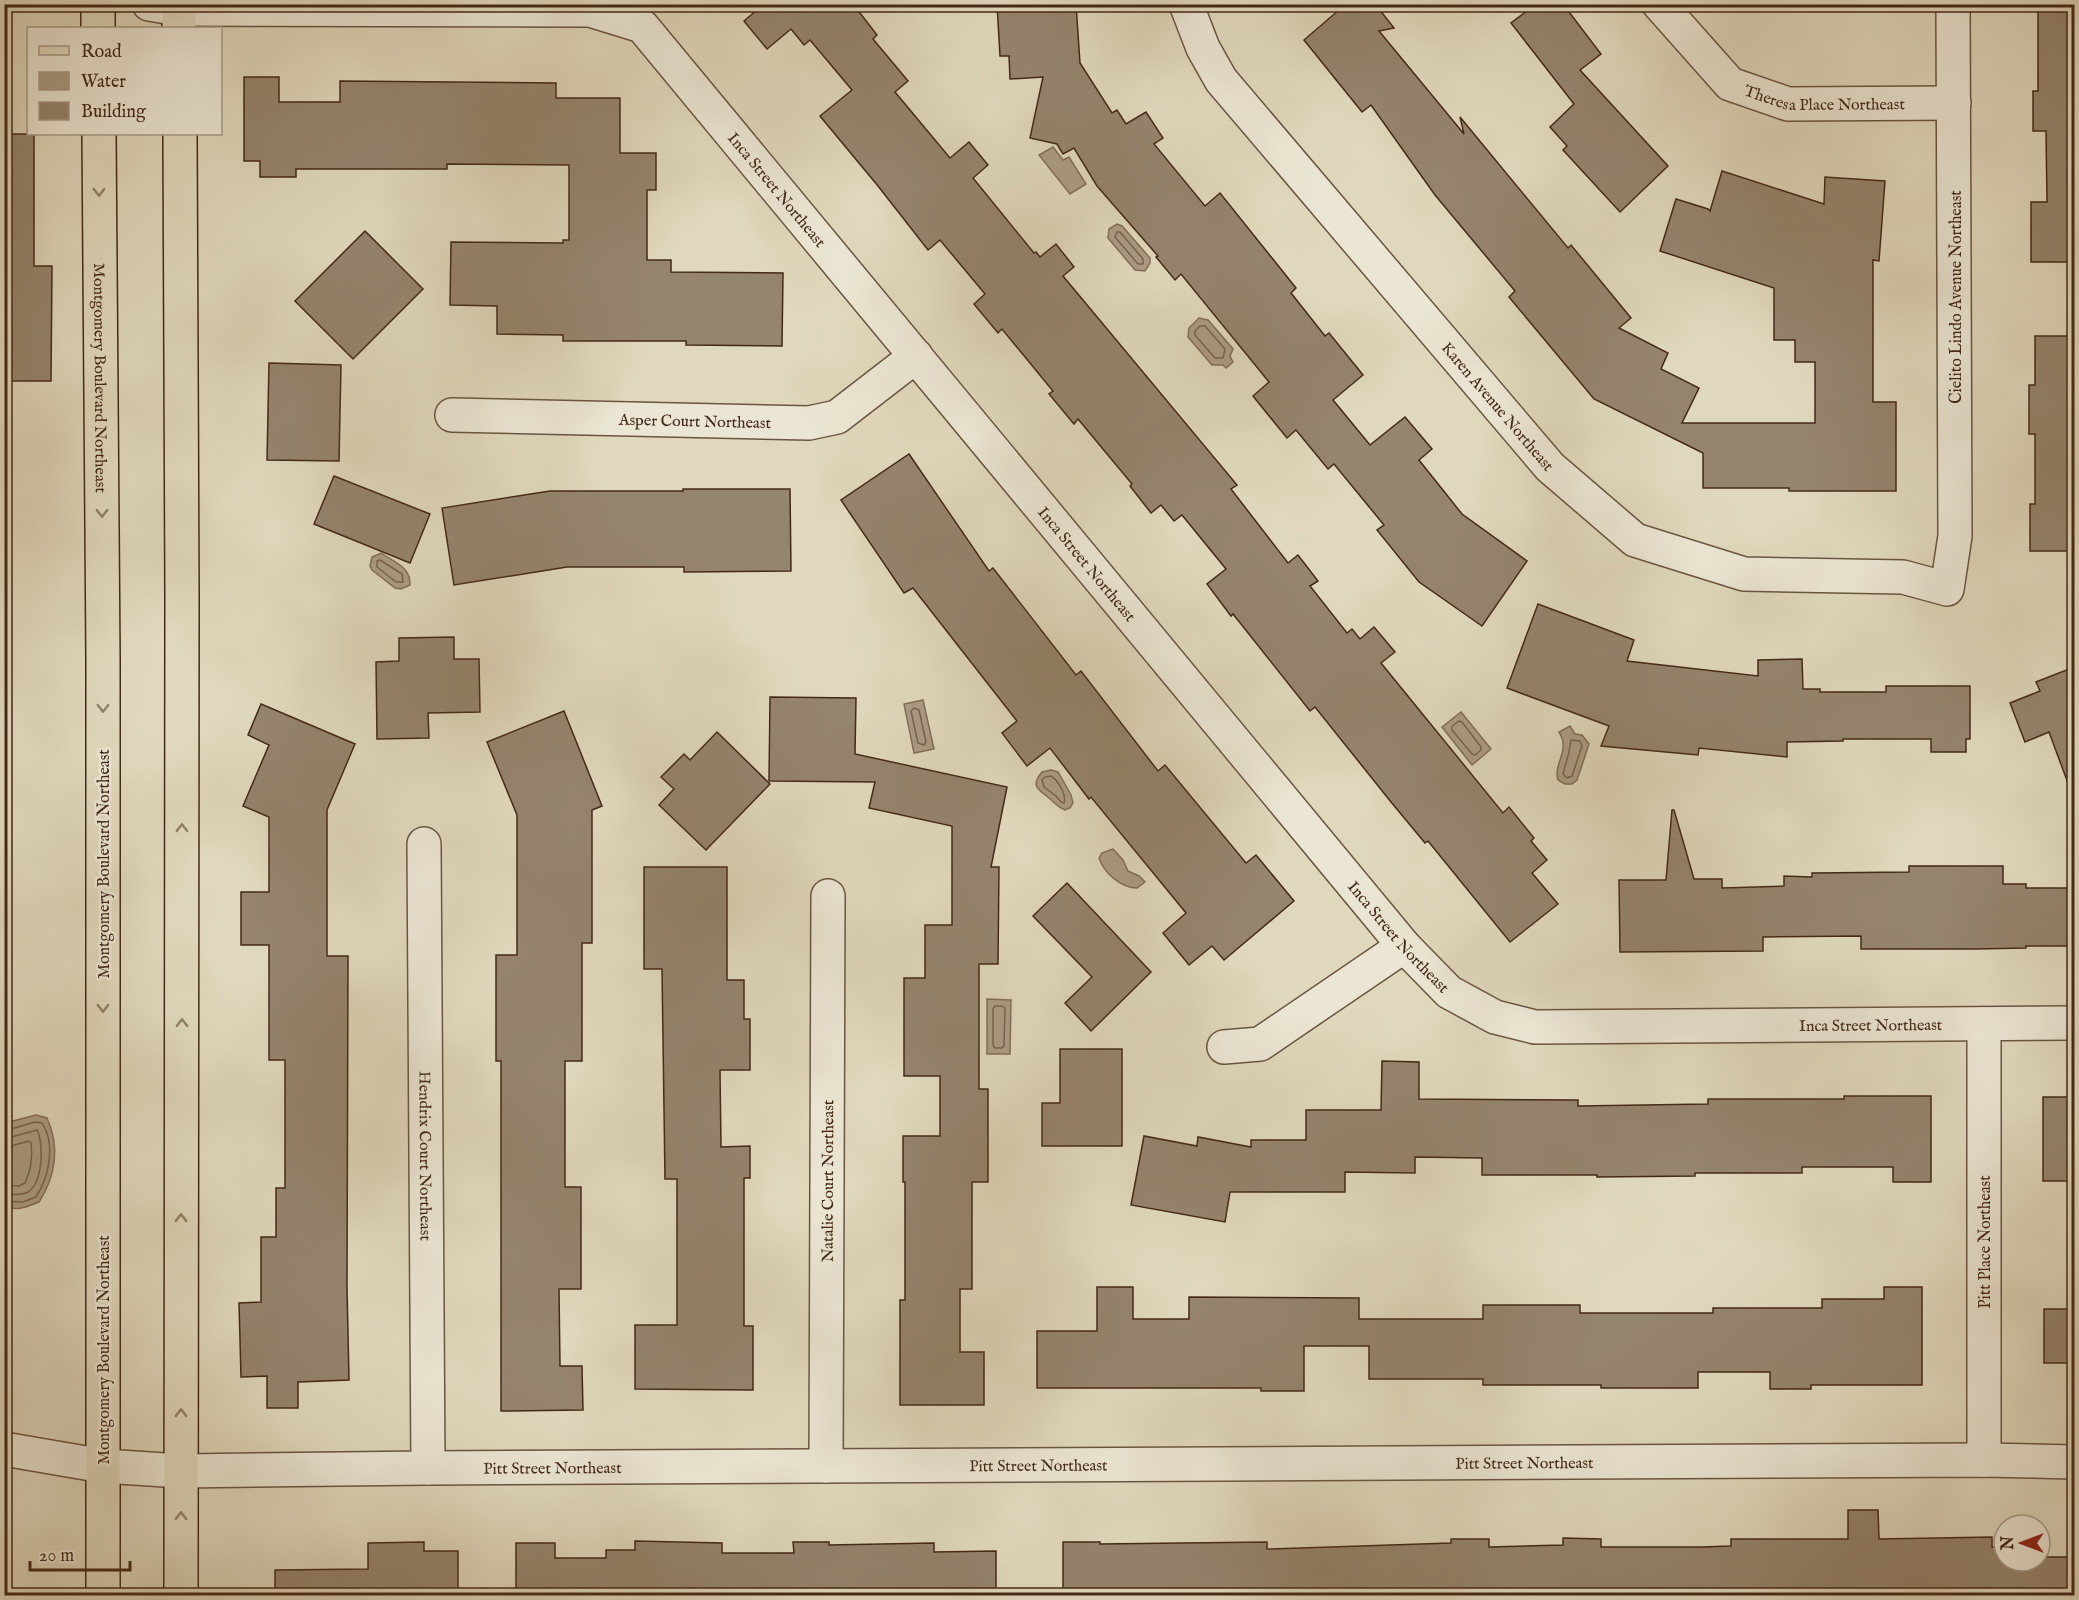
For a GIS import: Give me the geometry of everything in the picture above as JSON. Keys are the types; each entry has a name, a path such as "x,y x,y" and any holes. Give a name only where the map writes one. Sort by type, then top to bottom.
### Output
{"main road":[{"path":"98,4 98,27"},
{"name":"Montgomery Boulevard Northeast","path":"99,135 103,659 103,1596"},
{"path":"180,135 181,1596"}],"street":[{"name":"Karen Avenue Northeast","path":"1186,4 1203,48 1221,80 1550,467 1635,540 1744,574 1903,577 1947,589"},
{"name":"Theresa Place Northeast","path":"1659,4 1730,84 1788,104 1954,103"},
{"name":"Cielito Lindo Avenue Northeast","path":"1947,589 1955,536 1953,4"},
{"name":"Inca Street Northeast","path":"171,12 590,10 642,26 1404,945 1449,992 1495,1017 1534,1027 2074,1023"},
{"name":"Asper Court Northeast","path":"452,415 808,423 837,417 916,356"},
{"name":"Hendrix Court Northeast","path":"424,844 428,1468"},
{"name":"Natalie Court Northeast","path":"826,1466 828,896"},
{"path":"1224,1047 1260,1044 1404,945"},
{"name":"Pitt Place Northeast","path":"1984,1024 1984,1460"},
{"name":"Pitt Street Northeast","path":"4,1449 103,1466 181,1471 1984,1460 2074,1462"}],"water":[{"path":"1053,147 1063,160 1069,157 1086,184 1070,194 1039,155"},
{"path":"1117,224 1122,226 1150,258 1145,271 1135,270 1108,238 1109,229"},
{"path":"1199,318 1208,320 1233,349 1230,356 1233,362 1226,368 1223,365 1212,365 1188,337 1189,328"},
{"path":"381,553 405,569 410,585 401,589 395,588 372,570 370,566 372,557"},
{"path":"923,700 934,749 914,753 904,704"},
{"path":"1461,712 1491,749 1472,765 1442,727"},
{"path":"1570,726 1575,734 1582,735 1589,744 1577,780 1572,784 1565,784 1558,780 1557,774 1563,751 1559,732"},
{"path":"1051,770 1058,772 1071,795 1073,803 1070,808 1065,810 1060,808 1037,787 1036,781 1042,772"},
{"path":"1113,849 1123,860 1128,871 1145,882 1137,888 1131,887 1119,882 1109,874 1099,858 1102,853"},
{"path":"987,999 1011,1000 1010,1054 987,1054"},
{"path":"36,1115 47,1118 54,1139 54,1161 49,1182 39,1202 22,1208 9,1208 5,1206 5,1126 13,1121"}],"building":[{"path":"764,4 853,4 877,35 873,39 908,81 895,92 950,158 969,142 988,165 973,178 1034,253 1036,252 1040,257 1056,244 1074,267 1063,276 1237,485 1231,489 1288,563 1298,555 1318,581 1310,586 1347,633 1352,629 1360,639 1374,627 1395,652 1381,663 1503,813 1509,807 1534,838 1531,841 1547,860 1532,873 1558,904 1510,942 1428,841 1425,843 1315,707 1310,711 1233,614 1231,616 1207,584 1226,569 1182,515 1174,521 1161,505 1151,513 1130,486 1132,484 1078,419 1074,424 1049,394 1053,391 1002,329 998,333 974,304 985,294 940,240 928,250 820,116 852,90 810,40 804,45 791,29 767,49 744,21"},
{"path":"997,4 1076,4 1080,63 1112,113 1117,110 1126,124 1146,112 1163,138 1154,144 1205,206 1220,193 1296,288 1291,293 1325,336 1329,333 1363,375 1333,400 1370,445 1405,417 1432,449 1419,460 1462,514 1527,561 1482,626 1419,582 1377,530 1384,525 1334,464 1328,469 1296,430 1287,438 1253,396 1269,382 1181,274 1175,280 1156,257 1158,256 1097,186 1074,148 1063,154 1057,144 1030,138 1043,77 1010,79 1009,56 1000,56"},
{"path":"1346,4 1375,4 1394,28 1379,31 1464,134 1460,117 1568,248 1571,245 1631,318 1619,328 1668,353 1661,369 1699,388 1682,423 1815,423 1815,362 1795,362 1795,340 1774,340 1774,288 1660,251 1676,199 1710,211 1722,171 1824,204 1825,177 1885,181 1879,261 1873,260 1873,402 1896,402 1896,491 1703,488 1703,453 1594,399 1509,297 1515,291 1435,195 1371,105 1362,112 1304,40"},
{"path":"1536,4 1563,4 1601,54 1580,70 1668,166 1620,212 1563,150 1567,146 1550,127 1574,104 1511,23"},
{"path":"2038,4 2074,4 2074,262 2031,262 2031,202 2047,202 2046,131 2033,131 2033,91 2038,91"},
{"path":"244,77 279,77 279,102 340,102 340,81 556,83 556,98 620,98 620,153 656,153 656,190 647,190 647,260 671,260 671,272 783,273 782,346 686,345 686,341 563,341 563,335 497,334 497,306 450,305 451,242 563,243 563,240 569,240 569,165 447,164 447,169 296,169 296,177 260,177 260,161 244,161"},
{"path":"4,134 27,134 34,135 34,266 52,266 51,381 4,381"},
{"path":"365,231 423,289 353,359 295,301"},
{"path":"2035,336 2074,336 2074,551 2030,551 2030,504 2035,504 2035,434 2029,434 2029,385 2035,385"},
{"path":"269,363 341,365 339,461 267,460"},
{"path":"909,454 989,571 993,568 1076,675 1081,671 1158,771 1165,765 1246,863 1256,855 1294,901 1224,960 1212,946 1189,965 1163,933 1186,913 1091,797 1089,799 1050,748 1027,766 1002,733 1017,721 913,588 904,593 841,500"},
{"path":"334,476 430,514 410,563 314,524"},
{"path":"683,489 790,489 791,571 684,572 684,567 567,567 454,585 442,508 550,491 683,491"},
{"path":"1538,604 1634,640 1627,661 1758,676 1758,660 1802,659 1803,689 1820,689 1820,692 1886,692 1886,686 1970,686 1970,739 1966,739 1966,752 1931,752 1931,739 1843,739 1843,741 1787,742 1787,757 1699,748 1698,755 1601,746 1609,726 1507,688"},
{"path":"454,637 454,659 479,659 480,712 428,713 429,738 377,739 376,662 399,661 399,638"},
{"path":"2074,667 2074,793 2072,794 2049,732 2025,742 2010,703 2040,691 2036,682"},
{"path":"770,697 856,698 855,754 1007,787 991,867 999,867 998,964 979,964 979,1089 988,1089 988,1182 972,1182 972,1289 960,1289 960,1352 984,1352 984,1405 900,1405 900,1300 905,1300 903,1136 940,1136 940,1076 904,1076 904,978 925,978 925,925 952,925 952,826 869,808 875,782 769,781"},
{"path":"261,704 355,744 327,810 327,956 348,956 349,1380 298,1382 298,1408 267,1408 267,1376 241,1377 239,1303 261,1302 261,1237 276,1237 276,1188 285,1188 285,1060 269,1060 269,945 241,945 241,892 269,892 269,817 243,806 269,745 248,735"},
{"path":"564,711 602,806 592,810 592,943 582,943 582,1061 565,1061 565,1187 581,1187 581,1289 559,1289 560,1366 582,1366 583,1410 501,1411 501,1061 496,1061 496,955 517,955 517,815 487,742"},
{"path":"717,732 770,784 706,850 659,805 674,789 661,777 684,754 690,760"},
{"path":"1672,810 1674,810 1694,879 1722,879 1722,888 1784,886 1784,876 1812,877 1812,873 1909,872 1909,866 2003,866 2003,884 2026,884 2026,888 2074,888 2074,946 1861,949 1861,936 1763,937 1763,951 1620,952 1619,880 1666,880"},
{"path":"644,867 727,867 727,980 744,980 744,1019 750,1019 750,1070 720,1070 721,1147 750,1146 750,1178 744,1178 744,1326 753,1326 753,1390 635,1389 635,1325 677,1325 677,1179 665,1179 662,969 644,969"},
{"path":"1067,883 1151,972 1091,1031 1065,1003 1092,977 1033,916"},
{"path":"1060,1049 1122,1049 1122,1146 1042,1146 1042,1103 1060,1103"},
{"path":"1382,1061 1419,1062 1419,1099 1578,1100 1578,1106 1708,1104 1708,1099 1844,1099 1844,1096 1931,1096 1931,1182 1893,1182 1893,1167 1802,1167 1802,1173 1695,1173 1695,1176 1482,1175 1482,1158 1415,1157 1415,1173 1345,1172 1345,1192 1230,1192 1225,1222 1131,1205 1144,1136 1197,1146 1198,1137 1251,1147 1251,1140 1306,1140 1306,1110 1381,1110"},
{"path":"2043,1097 2074,1097 2074,1181 2043,1181"},
{"path":"1097,1287 1133,1287 1133,1319 1189,1319 1189,1297 1359,1298 1359,1319 1483,1319 1483,1305 1580,1305 1580,1313 1713,1313 1713,1308 1822,1308 1822,1299 1884,1299 1884,1287 1922,1287 1922,1385 1811,1385 1811,1389 1770,1389 1770,1372 1698,1372 1698,1388 1483,1385 1483,1379 1369,1379 1369,1346 1304,1346 1304,1391 1261,1391 1261,1388 1037,1388 1037,1331 1097,1331"},
{"path":"2044,1309 2074,1309 2074,1363 2044,1363"},
{"path":"1848,1510 1878,1510 1879,1539 1992,1537 1992,1573 2052,1573 2052,1557 2074,1557 2074,1596 1063,1596 1063,1542 1100,1542 1100,1544 1267,1542 1267,1549 1451,1543 1451,1539 1489,1539 1489,1547 1563,1545 1563,1538 1601,1539 1601,1547 1702,1547 1731,1546 1731,1539 1848,1539"},
{"path":"635,1541 722,1543 722,1553 794,1553 793,1542 829,1542 829,1545 934,1543 934,1552 996,1551 996,1596 516,1596 516,1543 555,1543 555,1558 606,1558 606,1550 635,1550"},
{"path":"424,1542 424,1551 458,1551 458,1596 275,1596 275,1570 368,1569 368,1543"}]}
